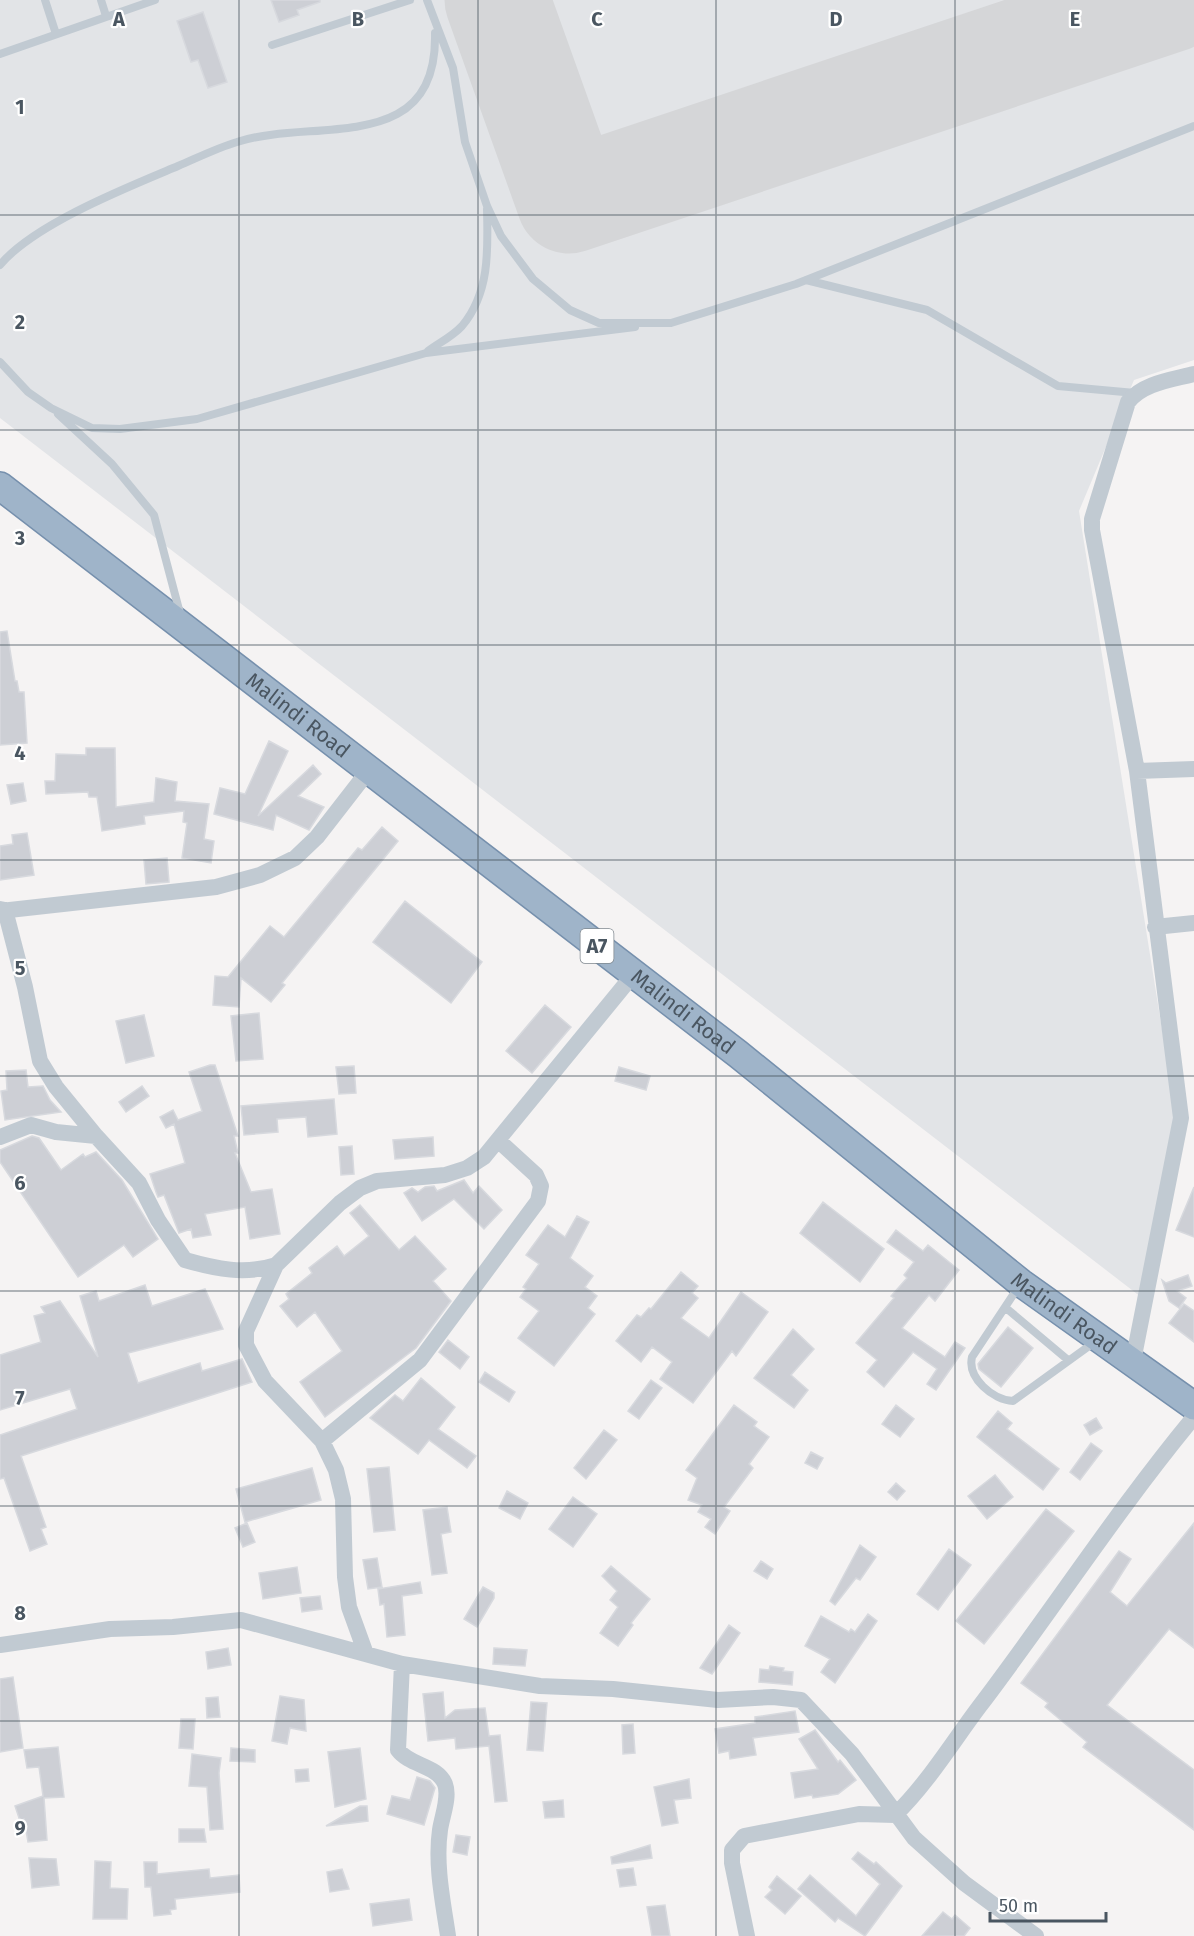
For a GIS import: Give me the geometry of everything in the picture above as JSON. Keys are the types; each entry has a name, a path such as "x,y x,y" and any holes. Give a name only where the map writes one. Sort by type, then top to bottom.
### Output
{"highway":[{"name":"Malindi Road","path":"0,486 800,1103 1021,1283 1192,1404"}],"street":[{"path":"1133,1361 1181,1118 1137,771 1092,530 1094,507 1128,402 1136,393 1149,386 1194,374"},
{"path":"1137,771 1194,769"},
{"path":"276,1265 260,1270 234,1271 185,1260 158,1220 139,1183 56,1087 40,1061 26,987 2,910 216,888 260,875 295,858 317,837 369,770"},
{"path":"1155,927 1194,922"},
{"path":"366,1654 349,1607 345,1577 343,1499 336,1470 322,1441 265,1381 246,1346 250,1322 276,1265 340,1203 360,1188 377,1181 446,1175 467,1168 484,1157 633,975"},
{"path":"0,1137 31,1125 56,1132 96,1136"},
{"path":"322,1441 420,1360 538,1201 541,1186 536,1175 499,1140"},
{"path":"895,1815 918,1789 1032,1637 1146,1475 1192,1404"},
{"path":"0,1645 110,1629 173,1627 241,1620 402,1664 540,1686 613,1689 718,1700 773,1697 801,1700 852,1754 914,1838 964,1883 1036,1936"},
{"path":"402,1664 397,1732 398,1750 405,1759 437,1773 445,1785 446,1797 440,1833 440,1886 448,1936"},
{"path":"747,1936 732,1863 732,1850 744,1836 859,1814 895,1815"}],"lane":[{"path":"45,0 56,34"},
{"path":"101,0 106,16"},
{"path":"0,42 1,53 155,0"},
{"path":"272,45 410,0"},
{"path":"427,0 435,27 453,68 465,142 487,206 501,236 532,279 570,310 599,322 671,323"},
{"path":"0,265 26,240 123,189 238,141 288,134 347,130 391,117 418,98 428,81 436,57 435,27"},
{"path":"51,408 92,428 120,429 197,419 426,353 671,323 806,279 1194,126"},
{"path":"426,353 462,326 479,294 488,260 487,206"},
{"path":"806,279 927,310 1058,386 1136,393"},
{"path":"0,362 28,392 51,408 112,464 154,515 185,630"},
{"path":"1021,1283 972,1357 970,1365 973,1376 986,1388 1004,1401 1013,1401 1098,1339"},
{"path":"1006,1308 1068,1360"}],"shaded area":[{"path":"0,0 1194,0 1194,360 1134,380 1079,511 1176,1117 1141,1297 0,418"}],"building":[{"path":"271,0 320,0 320,2 297,10 299,15 279,22"},
{"path":"203,12 227,82 208,88 198,60 191,62 177,21"},
{"path":"7,631 15,681 17,681 19,692 24,692 27,743 0,745 0,632"},
{"path":"269,741 288,751 258,816 313,765 321,774 298,796 324,807 309,830 276,815 273,830 214,814 220,788 245,794"},
{"path":"86,748 115,748 116,807 154,802 156,778 177,782 175,801 209,804 204,839 214,841 211,863 182,858 187,823 183,822 184,811 144,816 145,824 102,831 97,797 89,797 88,792 46,794 45,781 55,781 56,754 86,755"},
{"path":"23,783 26,801 11,804 7,785"},
{"path":"382,827 398,841 282,983 285,985 271,1002 241,978 239,1007 213,1005 215,976 228,977 270,926 284,937 358,848 362,850"},
{"path":"27,833 34,875 0,880 0,846 13,844 12,835"},
{"path":"167,858 169,882 146,884 144,860"},
{"path":"405,901 482,962 451,1003 373,942"},
{"path":"545,1005 571,1027 532,1073 506,1051"},
{"path":"259,1013 263,1059 236,1061 231,1016"},
{"path":"144,1015 154,1056 126,1063 116,1021"},
{"path":"215,1065 238,1136 234,1136 238,1153 235,1153 251,1192 272,1189 280,1234 250,1239 245,1207 205,1214 211,1235 193,1238 191,1229 179,1233 164,1195 158,1197 150,1174 185,1163 174,1124 166,1128 160,1117 173,1110 178,1120 202,1111 189,1072"},
{"path":"354,1066 356,1093 339,1094 336,1067"},
{"path":"619,1067 650,1076 646,1090 615,1081"},
{"path":"26,1070 28,1087 43,1086 50,1100 61,1112 5,1120 1,1091 7,1090 6,1071"},
{"path":"142,1086 149,1096 126,1112 119,1102"},
{"path":"334,1099 337,1134 308,1137 306,1117 277,1119 278,1132 244,1135 241,1106"},
{"path":"32,1136 39,1138 61,1170 83,1154 85,1157 96,1152 122,1180 158,1239 133,1257 124,1245 78,1277 0,1162 0,1150"},
{"path":"433,1137 434,1156 395,1159 393,1140"},
{"path":"352,1146 354,1174 341,1175 339,1147"},
{"path":"464,1180 473,1193 479,1186 502,1210 484,1229 454,1199 422,1221 404,1193 412,1188 418,1192 425,1187 434,1186 437,1191"},
{"path":"1194,1187 1194,1237 1176,1230"},
{"path":"823,1202 884,1249 860,1282 800,1233"},
{"path":"360,1205 399,1250 415,1236 446,1269 433,1281 451,1301 416,1348 325,1417 300,1382 342,1351 315,1312 297,1327 280,1306 289,1299 286,1294 312,1273 309,1268 337,1246 344,1256 369,1236 350,1213"},
{"path":"577,1216 589,1222 570,1258 593,1276 585,1287 597,1296 588,1308 595,1314 554,1366 518,1338 539,1311 520,1297 526,1289 523,1287 539,1264 526,1255 548,1225 565,1237"},
{"path":"896,1230 923,1251 928,1245 959,1270 935,1301 929,1295 902,1328 945,1357 955,1342 965,1348 936,1390 927,1384 937,1369 913,1352 884,1387 867,1372 877,1360 856,1343 894,1298 891,1296 907,1278 904,1275 914,1262 887,1242"},
{"path":"681,1272 698,1286 692,1293 698,1298 681,1318 709,1338 741,1292 768,1312 736,1356 732,1351 693,1403 660,1379 672,1362 652,1347 641,1362 616,1341 637,1315 641,1317 649,1308 651,1309"},
{"path":"1188,1275 1192,1286 1177,1291 1186,1298 1179,1308 1169,1301 1162,1280 1166,1283"},
{"path":"145,1285 152,1306 205,1289 223,1329 128,1353 138,1383 200,1363 202,1371 242,1359 252,1382 21,1456 46,1527 41,1529 47,1544 30,1551 4,1478 0,1479 0,1435 77,1409 70,1389 0,1410 0,1355 41,1342 34,1316 45,1313 41,1307 60,1301 98,1357 80,1296 96,1291 99,1301"},
{"path":"1184,1304 1194,1311 1194,1342 1169,1323"},
{"path":"1008,1327 1033,1348 1001,1387 979,1369 978,1364"},
{"path":"793,1329 814,1349 791,1375 808,1390 794,1408 754,1378"},
{"path":"448,1340 469,1357 460,1369 439,1352"},
{"path":"485,1372 515,1392 509,1402 479,1382"},
{"path":"421,1378 455,1407 438,1429 476,1456 467,1468 429,1440 418,1454 370,1418 395,1395 403,1401"},
{"path":"651,1380 662,1388 639,1419 628,1411"},
{"path":"734,1405 757,1422 754,1426 769,1437 749,1464 753,1468 724,1507 730,1511 715,1534 705,1527 711,1519 698,1512 702,1505 688,1500 697,1478 686,1470"},
{"path":"896,1405 914,1419 900,1437 882,1424"},
{"path":"998,1411 1012,1423 1007,1429 1059,1469 1043,1490 977,1437"},
{"path":"1096,1418 1102,1428 1090,1435 1084,1425"},
{"path":"604,1430 617,1440 586,1479 574,1468"},
{"path":"1091,1443 1102,1451 1080,1480 1070,1472"},
{"path":"811,1452 823,1458 817,1469 805,1463"},
{"path":"389,1467 395,1530 374,1532 367,1469"},
{"path":"312,1468 321,1500 245,1522 236,1489"},
{"path":"995,1475 1013,1497 987,1519 968,1496"},
{"path":"896,1483 905,1491 897,1500 888,1492"},
{"path":"507,1491 528,1503 520,1519 499,1508"},
{"path":"573,1497 597,1514 573,1547 549,1529"},
{"path":"447,1507 451,1532 441,1534 447,1573 432,1575 423,1510"},
{"path":"1046,1509 1074,1531 984,1644 956,1621"},
{"path":"247,1523 255,1542 243,1547 235,1528"},
{"path":"1194,1523 1194,1648 1169,1629 1107,1705 1194,1770 1194,1830 1083,1747 1087,1742 1045,1707 1048,1703 1021,1683 1119,1551 1131,1559 1110,1592 1127,1606"},
{"path":"860,1545 876,1557 860,1580 856,1578 835,1605 830,1601"},
{"path":"949,1549 971,1565 938,1610 917,1594"},
{"path":"377,1558 382,1587 368,1589 363,1560"},
{"path":"761,1561 773,1569 767,1579 754,1571"},
{"path":"611,1566 650,1599 631,1623 633,1625 618,1646 600,1633 618,1607 610,1600 617,1591 602,1576"},
{"path":"297,1567 301,1593 263,1599 259,1573"},
{"path":"420,1582 422,1593 402,1596 405,1635 387,1637 384,1604 380,1605 378,1589"},
{"path":"483,1587 494,1593 494,1598 477,1627 464,1619"},
{"path":"320,1596 322,1609 302,1612 300,1598"},
{"path":"868,1614 877,1621 835,1683 821,1672 830,1659 805,1646 821,1616 849,1632 851,1629 855,1632"},
{"path":"729,1625 740,1633 712,1674 700,1668"},
{"path":"228,1648 231,1665 208,1669 206,1652"},
{"path":"494,1648 527,1650 525,1666 493,1664"},
{"path":"770,1666 793,1672 792,1685 759,1682 760,1669 769,1670"},
{"path":"13,1677 23,1748 0,1752 0,1679"},
{"path":"443,1692 445,1718 455,1710 485,1708 489,1736 500,1735 507,1801 495,1802 489,1746 456,1749 455,1738 428,1741 423,1694"},
{"path":"280,1696 304,1700 306,1731 290,1728 287,1744 272,1741"},
{"path":"218,1697 220,1717 207,1718 206,1698"},
{"path":"531,1702 547,1703 543,1751 527,1750"},
{"path":"795,1711 799,1732 753,1738 756,1755 730,1759 729,1751 719,1753 715,1729 755,1723 755,1717"},
{"path":"181,1719 195,1719 193,1749 179,1748"},
{"path":"633,1724 635,1753 623,1754 622,1725"},
{"path":"815,1730 838,1762 840,1760 856,1780 838,1794 795,1798 791,1773 818,1769 799,1739"},
{"path":"58,1747 64,1797 44,1798 47,1840 28,1842 24,1819 20,1821 15,1806 43,1796 39,1767 27,1768 24,1750"},
{"path":"231,1748 255,1750 255,1762 230,1761"},
{"path":"360,1748 366,1799 335,1807 328,1752"},
{"path":"192,1754 221,1758 219,1773 223,1829 210,1830 207,1787 189,1786"},
{"path":"308,1769 309,1781 296,1782 295,1770"},
{"path":"417,1777 430,1781 435,1788 424,1825 387,1814 392,1796 410,1800"},
{"path":"689,1779 691,1798 674,1800 678,1823 662,1826 654,1787"},
{"path":"563,1800 564,1817 545,1818 543,1802"},
{"path":"360,1806 367,1806 368,1821 326,1826"},
{"path":"179,1829 204,1829 206,1842 179,1842"},
{"path":"456,1835 470,1837 467,1855 453,1852"},
{"path":"650,1845 652,1858 612,1864 611,1857"},
{"path":"858,1852 874,1864 876,1862 902,1886 865,1936 838,1918 835,1922 798,1889 810,1875 856,1916 880,1884 852,1859"},
{"path":"29,1858 56,1859 59,1885 32,1888"},
{"path":"95,1861 111,1862 110,1888 128,1889 127,1919 93,1919"},
{"path":"144,1862 157,1862 157,1874 209,1869 210,1878 239,1875 240,1892 175,1899 176,1909 170,1910 171,1914 154,1916 151,1887 145,1887"},
{"path":"633,1868 636,1885 620,1887 617,1870"},
{"path":"342,1869 349,1889 330,1892 327,1872"},
{"path":"777,1876 801,1896 785,1914 765,1897 772,1890 769,1887"},
{"path":"409,1899 412,1920 373,1926 370,1904"},
{"path":"665,1905 670,1936 652,1936 647,1907"},
{"path":"943,1912 952,1919 955,1915 970,1928 964,1936 922,1936"}],"runway":[{"path":"497,0 569,201 1170,0"}]}
